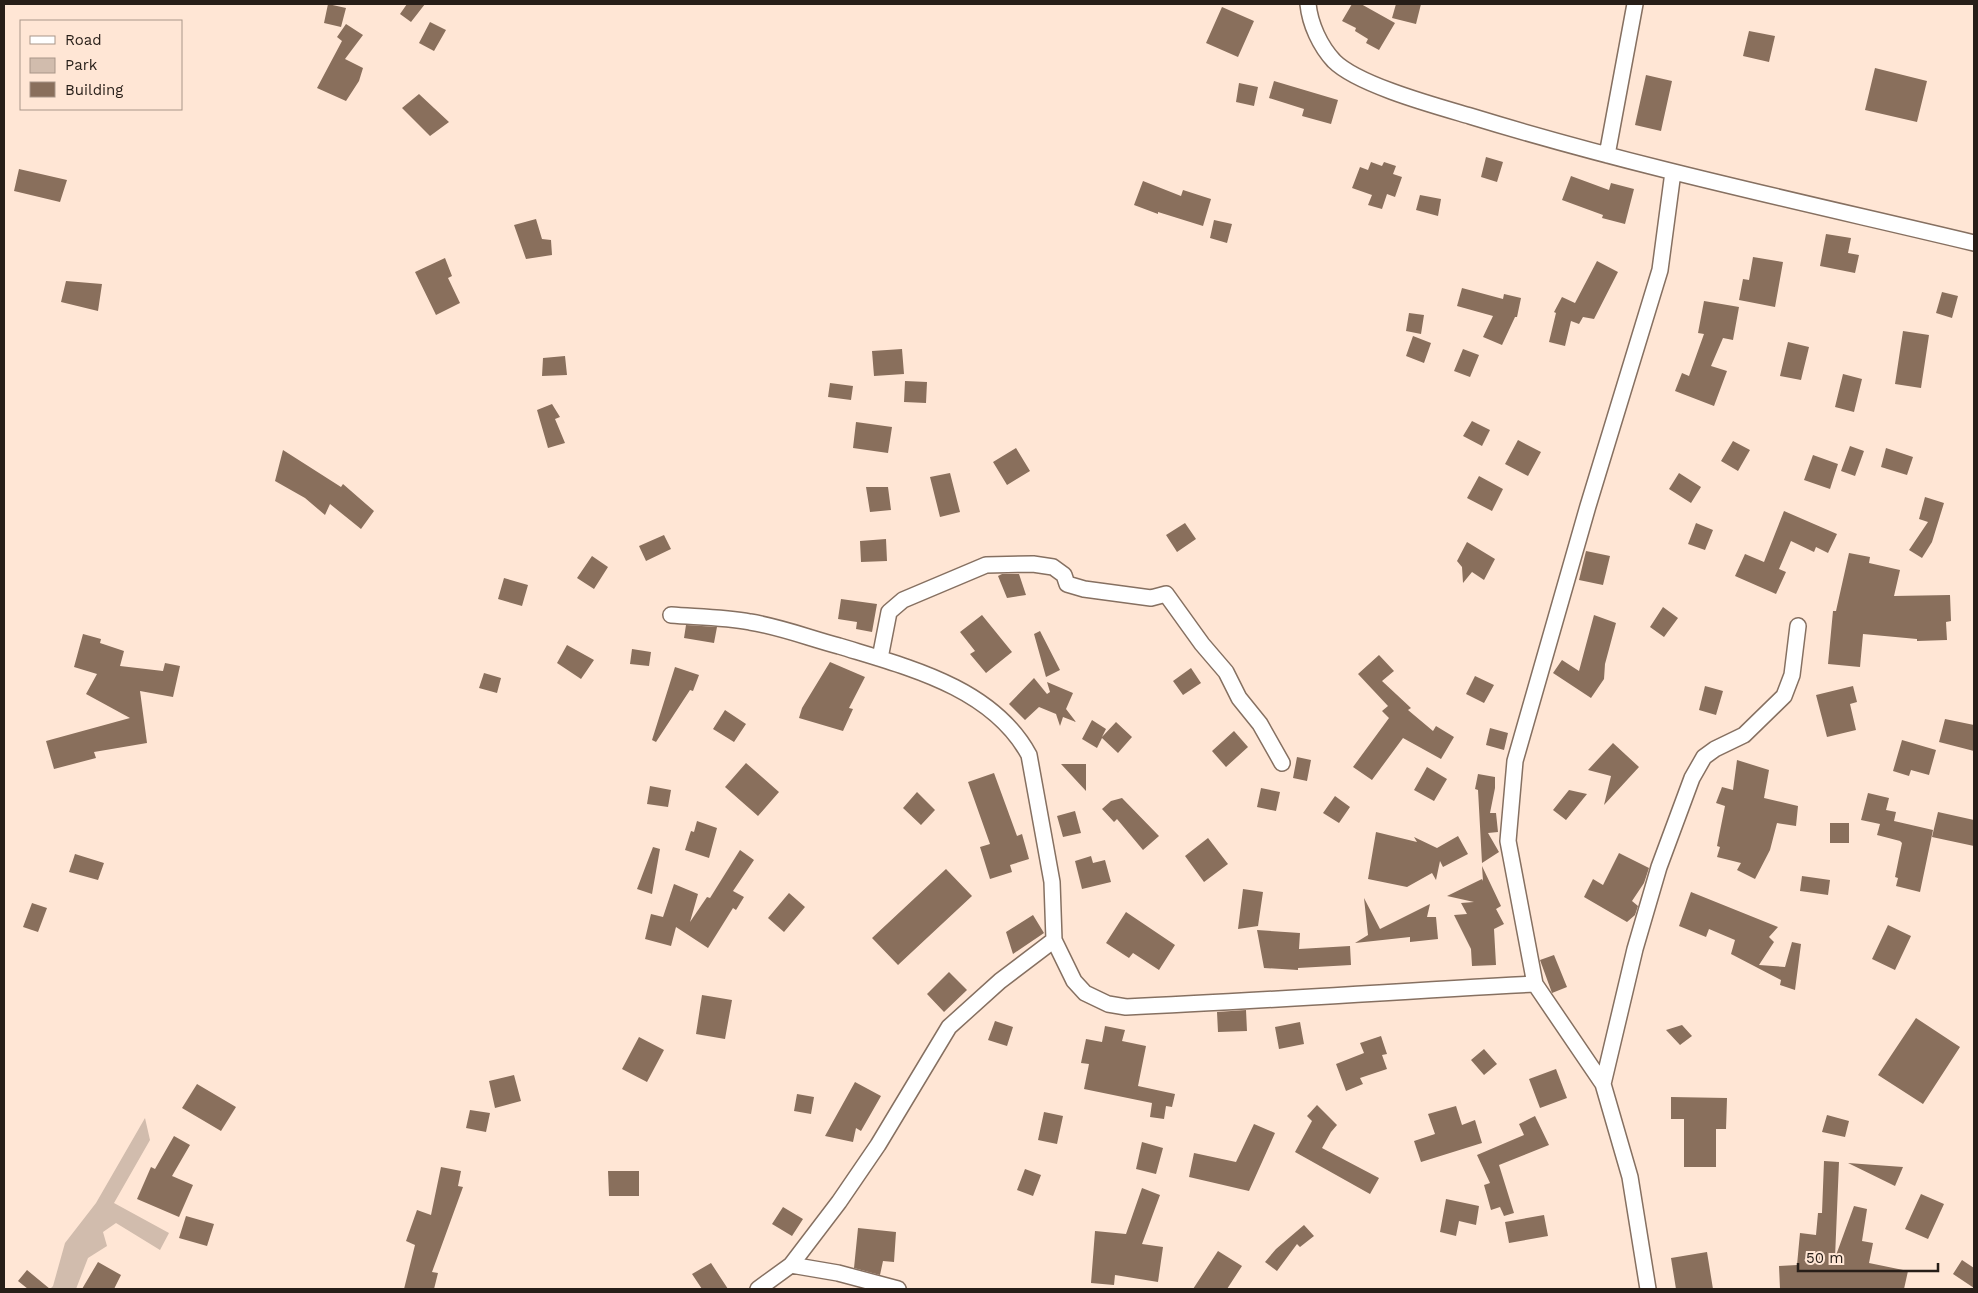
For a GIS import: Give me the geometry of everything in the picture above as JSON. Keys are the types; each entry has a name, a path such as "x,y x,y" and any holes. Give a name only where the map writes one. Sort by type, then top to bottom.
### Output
{"street":[{"path":"1308,4 1309,13 1319,40 1334,61 1354,75 1418,100 1538,137 1673,172 1974,243"},
{"path":"1607,155 1635,4"},
{"path":"1648,1289 1630,1177 1604,1084 1535,984 1508,841 1515,761 1588,506 1660,270 1673,172"},
{"path":"880,658 889,612 903,600 986,565 1033,564 1053,567 1064,575 1068,584 1084,588 1151,598 1166,594 1202,644 1226,672 1238,698 1260,724 1282,763"},
{"path":"671,615 749,622 880,658 913,669 971,697 1004,721 1020,738 1029,754 1052,882 1054,940 1074,981 1085,993 1108,1004 1126,1006 1284,1000 1435,988 1535,984"},
{"path":"1604,1084 1635,949 1659,867 1692,778 1704,758 1715,749 1744,735 1784,696 1792,675 1798,626"},
{"path":"758,1289 791,1265 840,1202 878,1145 949,1027 1000,981 1054,940"},
{"path":"791,1265 838,1273 898,1289"}],"green space":[{"path":"145,1118 150,1140 114,1203 169,1233 160,1250 116,1223 103,1232 107,1246 88,1258 76,1289 50,1289 53,1286 65,1243 96,1203"}],"building":[{"path":"328,4 346,8 341,27 324,23"},
{"path":"407,4 425,4 411,22 400,14"},
{"path":"1352,4 1361,4 1395,23 1379,50 1366,43 1368,39 1355,31 1356,28 1342,21"},
{"path":"1396,4 1421,4 1416,24 1392,18"},
{"path":"1222,7 1254,21 1238,57 1206,43"},
{"path":"430,22 446,30 434,51 419,43"},
{"path":"346,24 363,35 345,59 363,68 359,81 346,101 317,88 342,41 337,37"},
{"path":"1749,31 1775,36 1769,62 1743,56"},
{"path":"1875,68 1927,81 1917,122 1865,110"},
{"path":"1646,75 1672,81 1661,131 1635,125"},
{"path":"1274,81 1338,100 1331,124 1302,116 1304,109 1269,98"},
{"path":"1239,83 1258,87 1254,106 1236,102"},
{"path":"419,94 449,122 430,136 402,108"},
{"path":"1486,157 1503,162 1497,182 1481,177"},
{"path":"1371,162 1382,166 1384,162 1396,166 1393,174 1402,177 1395,197 1387,194 1382,209 1368,205 1372,195 1352,188 1360,167 1368,170"},
{"path":"19,169 67,180 60,202 14,191"},
{"path":"1571,176 1609,190 1611,183 1634,189 1625,224 1602,218 1603,215 1562,200"},
{"path":"1143,181 1181,196 1183,190 1211,199 1203,226 1158,212 1158,214 1134,205"},
{"path":"1420,195 1441,199 1438,216 1416,210"},
{"path":"536,219 542,239 551,240 552,255 526,259 514,225"},
{"path":"1214,220 1232,224 1227,243 1210,238"},
{"path":"1826,234 1851,238 1848,253 1859,255 1855,273 1820,266"},
{"path":"1753,257 1783,262 1775,307 1739,300 1743,279 1749,280"},
{"path":"445,258 452,276 448,278 460,303 436,315 415,272"},
{"path":"1597,261 1618,272 1594,319 1583,317 1579,324 1571,321 1565,346 1549,342 1556,313 1554,312 1562,297 1575,303"},
{"path":"66,281 102,284 98,311 61,302"},
{"path":"1462,288 1503,299 1504,294 1521,298 1517,317 1515,317 1502,345 1483,337 1493,316 1457,306"},
{"path":"1942,292 1958,296 1952,318 1936,313"},
{"path":"1704,301 1739,307 1733,340 1723,338 1711,366 1727,371 1714,406 1675,391 1682,373 1689,376 1704,334 1698,333"},
{"path":"1409,313 1424,315 1421,334 1406,331"},
{"path":"1903,331 1929,335 1921,388 1895,384"},
{"path":"1413,336 1431,343 1424,363 1406,356"},
{"path":"1788,342 1809,347 1801,380 1780,376"},
{"path":"902,349 904,374 874,376 872,351"},
{"path":"1463,349 1479,355 1470,377 1454,371"},
{"path":"565,356 567,375 542,376 543,358"},
{"path":"1843,374 1862,379 1854,412 1835,407"},
{"path":"905,381 927,382 926,403 904,402"},
{"path":"830,383 853,386 851,400 828,397"},
{"path":"552,404 560,417 555,419 565,443 548,448 537,410"},
{"path":"1472,421 1490,430 1482,446 1463,436"},
{"path":"856,422 892,427 888,453 853,448"},
{"path":"1518,440 1541,452 1528,476 1505,464"},
{"path":"1733,441 1750,450 1738,471 1721,461"},
{"path":"1850,446 1864,451 1855,476 1841,471"},
{"path":"1016,448 1030,471 1007,485 993,462"},
{"path":"1886,448 1913,457 1907,475 1881,467"},
{"path":"283,450 341,487 343,484 374,511 361,529 330,504 325,515 305,498 275,481"},
{"path":"1813,455 1838,464 1830,489 1804,480"},
{"path":"950,473 960,512 940,517 930,477"},
{"path":"1679,473 1701,487 1691,503 1669,489"},
{"path":"1479,476 1503,489 1492,511 1467,498"},
{"path":"866,487 888,487 891,510 870,512"},
{"path":"1925,497 1944,503 1932,542 1922,558 1909,550 1928,522 1919,519"},
{"path":"1784,511 1837,534 1828,553 1816,547 1814,552 1791,541 1779,569 1786,572 1776,594 1735,576 1745,554 1764,562"},
{"path":"1185,523 1196,539 1177,552 1166,535"},
{"path":"1696,523 1713,530 1705,550 1688,544"},
{"path":"664,535 671,549 646,561 639,546"},
{"path":"886,539 887,561 861,562 860,541"},
{"path":"1467,542 1495,559 1484,580 1472,572 1463,583 1462,567 1457,561"},
{"path":"1586,551 1610,556 1603,585 1579,580"},
{"path":"1849,553 1870,557 1869,563 1900,570 1894,596 1950,595 1951,621 1946,622 1947,640 1917,641 1917,639 1863,634 1860,667 1828,664 1833,611 1836,611"},
{"path":"592,556 608,567 594,589 577,578"},
{"path":"1002,574 1019,574 1026,595 1007,598 998,576"},
{"path":"504,578 528,585 522,606 498,599"},
{"path":"841,599 877,604 872,632 856,629 857,622 838,619"},
{"path":"1663,607 1678,618 1664,637 1650,627"},
{"path":"982,615 1012,652 986,673 970,654 975,651 960,632"},
{"path":"1594,615 1616,623 1605,664 1604,679 1591,698 1553,673 1562,660 1579,671"},
{"path":"686,625 717,627 714,643 684,638"},
{"path":"1040,631 1060,670 1046,677 1034,634"},
{"path":"83,634 101,639 100,643 124,651 120,666 163,671 165,663 180,666 173,697 140,691 147,743 94,752 96,758 54,769 46,741 130,718 86,694 97,674 74,667"},
{"path":"567,645 594,660 581,679 557,663"},
{"path":"632,649 651,652 649,666 630,664"},
{"path":"1379,655 1394,671 1382,681 1411,708 1408,710 1433,731 1436,726 1454,737 1441,759 1403,738 1372,780 1353,767 1389,718 1382,711 1388,706 1358,674"},
{"path":"830,662 865,677 849,708 853,709 843,731 799,718 802,708"},
{"path":"675,667 699,675 693,691 690,690 656,742 652,740"},
{"path":"1191,668 1201,683 1183,695 1173,681"},
{"path":"484,673 501,678 497,693 479,688"},
{"path":"1475,676 1494,685 1484,703 1466,694"},
{"path":"1034,678 1047,694 1050,692 1047,682 1073,693 1066,709 1076,722 1063,717 1060,726 1056,714 1039,707 1025,720 1009,704"},
{"path":"1705,686 1723,691 1716,715 1699,710"},
{"path":"1853,686 1857,702 1850,704 1856,730 1827,737 1816,695"},
{"path":"725,710 746,724 734,742 713,729"},
{"path":"1945,719 1974,725 1974,751 1939,742"},
{"path":"1092,720 1106,729 1102,737 1116,722 1132,737 1118,753 1102,738 1097,748 1082,739"},
{"path":"1490,728 1508,733 1504,750 1486,745"},
{"path":"1234,731 1248,747 1226,767 1212,751"},
{"path":"1902,740 1936,750 1929,775 1911,770 1909,776 1893,771"},
{"path":"1613,743 1639,767 1604,805 1611,776 1588,770"},
{"path":"1297,757 1311,760 1307,781 1293,778"},
{"path":"1737,760 1769,770 1764,798 1798,806 1796,826 1777,823 1770,850 1755,879 1737,870 1741,863 1717,857 1720,847 1717,846 1725,806 1716,803 1722,787 1733,790"},
{"path":"746,763 779,792 758,816 725,787"},
{"path":"1061,764 1086,764 1086,791"},
{"path":"1427,767 1447,779 1434,801 1414,790"},
{"path":"994,773 1017,836 1022,834 1029,859 1010,865 1012,872 990,879 980,847 990,844 968,782"},
{"path":"1478,774 1495,777 1495,788 1490,813 1496,813 1498,832 1488,833 1499,852 1482,863 1478,790 1475,789"},
{"path":"650,786 671,790 668,807 647,804"},
{"path":"1261,788 1280,792 1276,811 1257,807"},
{"path":"1569,790 1587,794 1566,820 1553,810"},
{"path":"917,792 935,810 921,825 903,808"},
{"path":"1868,793 1889,798 1886,810 1896,812 1894,821 1933,830 1920,892 1896,886 1898,878 1895,877 1902,843 1877,835 1880,824 1861,820"},
{"path":"1335,796 1350,807 1339,823 1323,813"},
{"path":"1122,798 1159,836 1143,850 1117,819 1114,822 1102,809 1111,801"},
{"path":"1075,811 1081,833 1063,837 1057,816"},
{"path":"1938,812 1974,820 1974,846 1932,837"},
{"path":"697,821 717,828 709,858 685,850 691,831 694,832"},
{"path":"1830,823 1849,823 1849,843 1830,843"},
{"path":"1376,832 1417,842 1414,837 1437,848 1458,836 1468,854 1443,867 1440,861 1436,880 1432,873 1407,887 1368,879"},
{"path":"1208,838 1228,864 1204,882 1185,856"},
{"path":"653,847 660,849 652,894 637,889"},
{"path":"740,850 754,860 733,891 744,897 736,910 733,908 708,948 676,927 671,946 645,939 651,914 663,917 674,884 698,894 690,922 707,897 710,898"},
{"path":"1619,853 1649,868 1644,883 1632,901 1638,906 1635,915 1627,922 1584,897 1593,879 1603,885"},
{"path":"75,854 104,863 98,880 69,872"},
{"path":"1091,856 1093,863 1105,860 1111,882 1082,889 1075,861"},
{"path":"1482,866 1501,906 1496,909 1504,924 1494,929 1496,965 1472,966 1471,949 1454,915 1467,914 1461,903 1474,902 1447,896 1482,879 1483,881"},
{"path":"946,869 972,896 898,965 872,938"},
{"path":"1802,876 1830,880 1828,895 1800,891"},
{"path":"1243,889 1263,892 1258,926 1238,929"},
{"path":"1691,892 1778,927 1769,937 1774,942 1759,965 1785,967 1792,942 1801,944 1795,990 1780,985 1781,980 1731,954 1735,940 1709,929 1706,937 1679,926"},
{"path":"789,893 805,907 784,932 768,918"},
{"path":"1364,898 1380,929 1430,904 1427,917 1436,917 1438,939 1410,942 1410,937 1355,943 1368,935"},
{"path":"32,903 47,908 38,932 23,927"},
{"path":"1126,912 1175,945 1159,970 1133,953 1129,958 1106,943"},
{"path":"1033,915 1044,933 1013,954 1006,932"},
{"path":"1888,925 1911,936 1895,970 1872,959"},
{"path":"1257,930 1300,933 1299,949 1350,946 1351,965 1298,968 1298,970 1264,968"},
{"path":"1554,955 1567,987 1552,993 1540,960"},
{"path":"949,972 967,990 944,1012 927,994"},
{"path":"702,995 732,1000 725,1039 696,1034"},
{"path":"1246,1010 1247,1031 1218,1032 1217,1012"},
{"path":"1916,1018 1960,1047 1923,1104 1878,1075"},
{"path":"995,1021 1013,1027 1007,1046 988,1040"},
{"path":"1300,1022 1304,1044 1279,1049 1275,1027"},
{"path":"1682,1025 1692,1036 1680,1045 1666,1030"},
{"path":"1105,1026 1125,1030 1122,1041 1146,1046 1138,1086 1175,1094 1172,1107 1166,1106 1164,1119 1150,1117 1152,1103 1084,1089 1089,1064 1081,1063 1086,1039 1102,1042"},
{"path":"1381,1036 1387,1054 1382,1055 1387,1069 1360,1078 1363,1084 1346,1091 1336,1064 1364,1053 1360,1043"},
{"path":"639,1037 664,1050 647,1082 622,1069"},
{"path":"1484,1049 1497,1064 1484,1075 1471,1060"},
{"path":"1556,1069 1567,1098 1540,1108 1529,1079"},
{"path":"514,1075 521,1101 495,1108 489,1081"},
{"path":"855,1082 881,1096 861,1131 856,1128 853,1142 825,1136"},
{"path":"197,1084 236,1107 221,1131 182,1108"},
{"path":"797,1094 814,1097 811,1114 794,1111"},
{"path":"1671,1097 1727,1098 1726,1129 1716,1129 1716,1167 1684,1167 1684,1119 1671,1119"},
{"path":"1317,1105 1337,1125 1322,1148 1379,1178 1370,1194 1295,1152 1312,1121 1307,1116"},
{"path":"1456,1106 1462,1125 1475,1120 1482,1143 1421,1162 1414,1141 1435,1134 1428,1114"},
{"path":"470,1110 490,1113 486,1132 466,1128"},
{"path":"1044,1112 1063,1116 1057,1144 1038,1140"},
{"path":"1827,1115 1849,1121 1845,1137 1822,1132"},
{"path":"1535,1116 1549,1145 1499,1165 1514,1213 1504,1216 1500,1207 1491,1210 1484,1185 1490,1183 1477,1155 1524,1135 1519,1124"},
{"path":"1254,1124 1275,1133 1249,1191 1189,1177 1194,1153 1236,1162"},
{"path":"174,1136 190,1145 172,1176 193,1185 179,1217 137,1199 151,1167 155,1169"},
{"path":"1142,1142 1163,1148 1156,1174 1136,1169"},
{"path":"1824,1161 1839,1162 1835,1258 1854,1206 1867,1209 1862,1241 1873,1243 1869,1263 1908,1271 1904,1289 1780,1289 1779,1266 1797,1265 1800,1233 1816,1235 1818,1213 1822,1213"},
{"path":"1848,1163 1903,1167 1895,1186"},
{"path":"441,1167 461,1171 458,1186 463,1187 432,1272 438,1273 434,1289 404,1289 415,1245 406,1241 417,1210 431,1215"},
{"path":"1025,1169 1041,1175 1033,1196 1017,1190"},
{"path":"608,1171 639,1171 639,1196 609,1196"},
{"path":"1142,1188 1160,1195 1142,1244 1163,1247 1158,1282 1115,1275 1114,1285 1091,1283 1095,1231 1126,1234"},
{"path":"1921,1194 1944,1204 1928,1239 1905,1229"},
{"path":"1446,1199 1479,1206 1476,1225 1459,1221 1456,1236 1440,1232"},
{"path":"783,1207 803,1219 792,1236 772,1224"},
{"path":"1544,1215 1548,1236 1509,1243 1505,1222"},
{"path":"186,1216 214,1224 207,1246 179,1238"},
{"path":"1304,1225 1314,1236 1300,1247 1297,1244 1277,1271 1265,1262 1276,1249"},
{"path":"858,1228 896,1232 894,1262 883,1261 880,1275 854,1268"},
{"path":"1218,1251 1242,1266 1227,1289 1193,1289"},
{"path":"1707,1252 1713,1289 1676,1289 1671,1258"},
{"path":"1962,1260 1974,1268 1974,1288 1953,1274"},
{"path":"98,1262 121,1275 114,1289 82,1289"},
{"path":"711,1263 728,1289 702,1289 692,1274"},
{"path":"27,1270 50,1289 28,1289 18,1281"}]}
